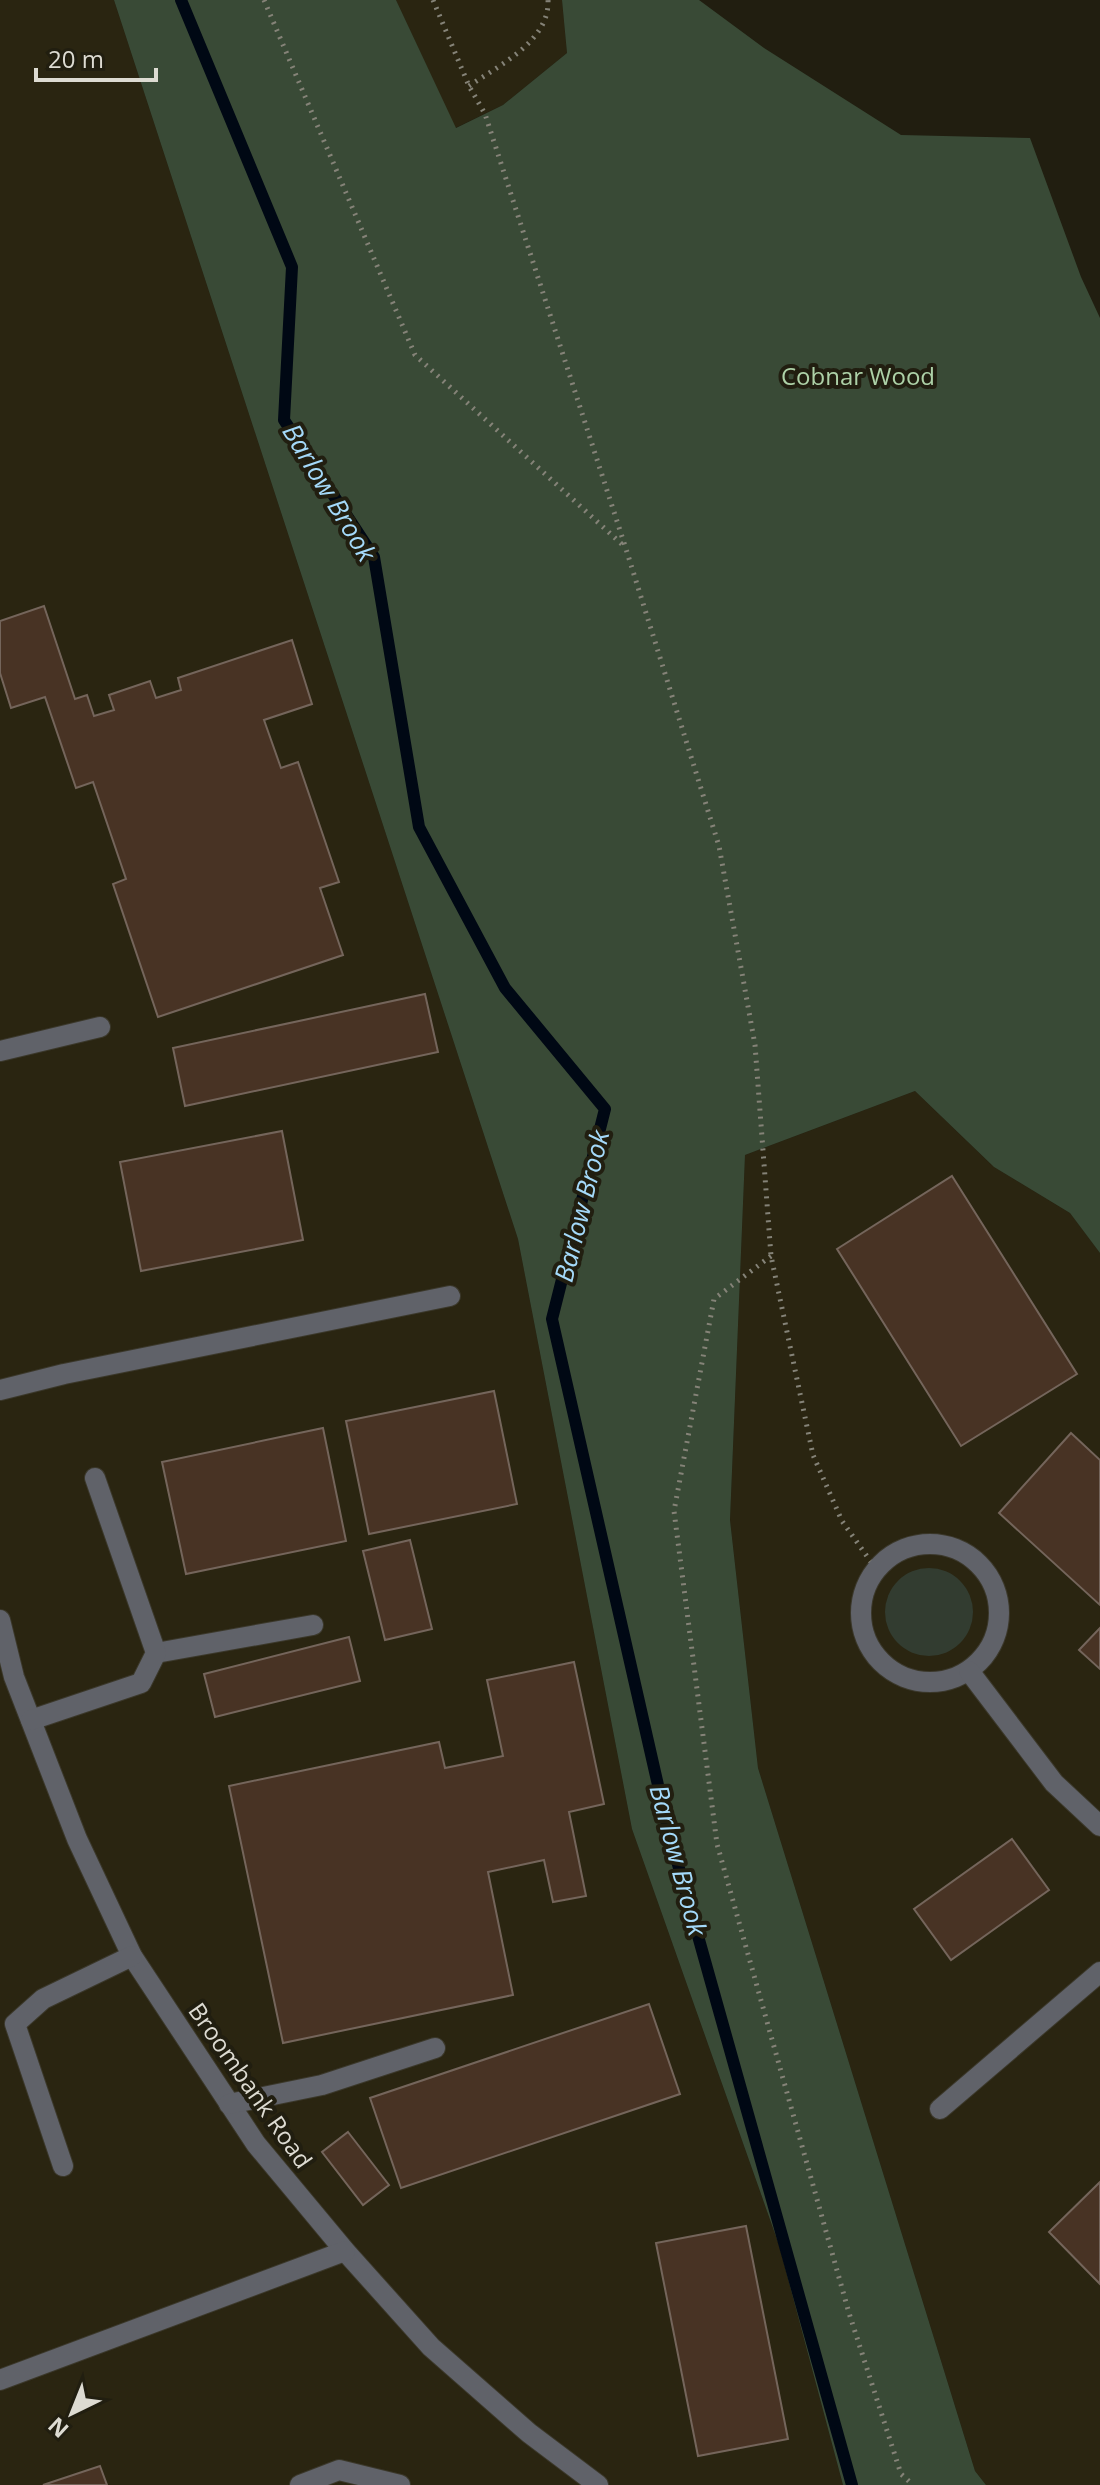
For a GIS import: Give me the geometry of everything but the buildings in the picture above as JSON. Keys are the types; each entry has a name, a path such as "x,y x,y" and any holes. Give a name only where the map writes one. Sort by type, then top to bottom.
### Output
{"street":[{"path":"0,1051 100,1027"},
{"path":"0,1390 64,1374 450,1296"},
{"path":"31,1720 141,1683 156,1653 95,1478"},
{"path":"940,1544 963,1552 981,1567 994,1587 999,1610 996,1633 986,1655 969,1671 949,1680 927,1683 905,1678 887,1667 872,1651 863,1631 861,1609 865,1587 876,1569 895,1553 917,1545 940,1544"},
{"name":"Broombank Road","path":"0,1620 14,1677 77,1839 132,1956 256,2144 345,2251 431,2347 589,2482"},
{"path":"156,1653 313,1625"},
{"path":"969,1671 1054,1783 1100,1826"},
{"path":"63,2166 15,2024 43,1999 132,1956"},
{"path":"940,2109 1100,1972"},
{"path":"229,2104 322,2085 435,2048"},
{"path":"0,2380 345,2251"},
{"path":"300,2485 339,2470 400,2485"}],"path":[{"path":"264,0 415,355 626,549"},
{"path":"433,0 469,86 485,114 719,846 755,1045 771,1256 813,1455 842,1521 876,1569"},
{"path":"469,86 531,41 549,13 548,0"},
{"path":"771,1256 714,1299 674,1511 717,1844 849,2313 901,2474 913,2485"}],"shaded area":[{"path":"0,0 114,0 518,1239 632,1829 779,2245 843,2485 0,2485"},
{"path":"396,0 562,0 567,53 503,105 455,128"},
{"path":"915,1091 994,1167 1070,1213 1100,1253 1100,2485 986,2485 975,2471 758,1768 730,1520 745,1155"}],"green space":[{"name":"Cobnar Wood","path":"114,0 396,0 456,128 503,105 567,53 562,0 699,0 764,48 901,135 1030,138 1081,277 1100,318 1100,1253 1070,1213 994,1167 915,1091 745,1155 730,1520 758,1768 975,2471 986,2485 843,2485 779,2245 632,1829 518,1239"},
{"path":"929,1568 946,1572 960,1581 969,1595 973,1612 969,1629 960,1643 946,1652 929,1656 912,1652 898,1643 889,1629 885,1612 889,1595 898,1581 912,1572"}],"waterway":[{"name":"Barlow Brook","path":"181,0 292,267 284,420 374,557 419,827 505,988 605,1109 552,1319 668,1829 852,2485"}]}
